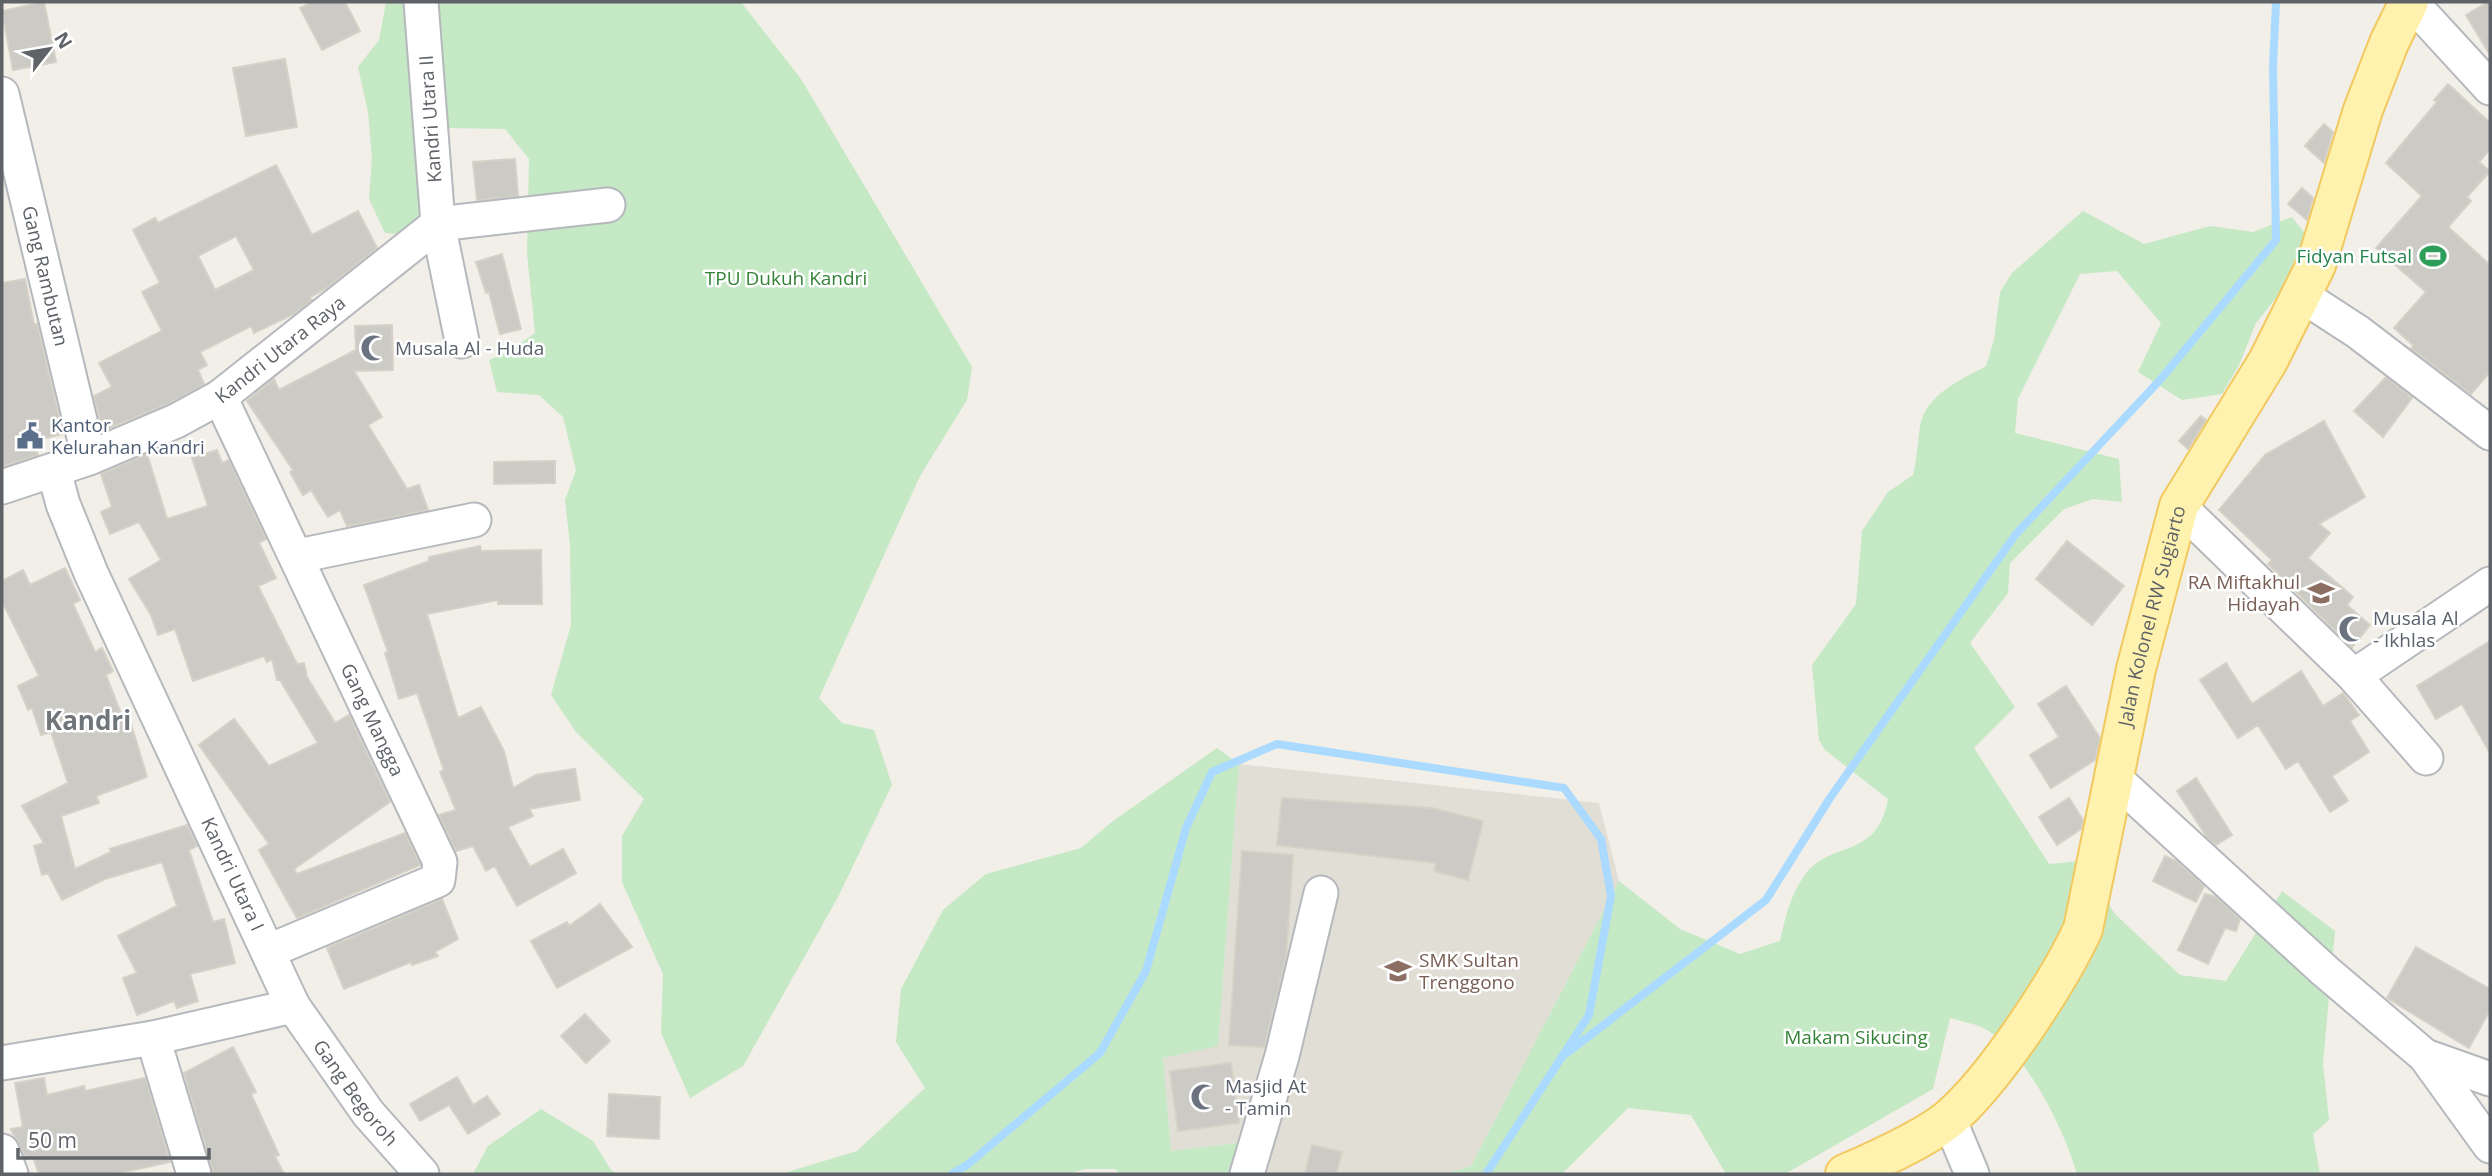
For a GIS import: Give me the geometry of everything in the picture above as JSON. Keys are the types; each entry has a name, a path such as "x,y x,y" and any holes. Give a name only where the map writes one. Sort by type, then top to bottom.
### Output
{"main road":[{"name":"Jalan Kolonel RW Sugiarto","path":"1845,1174 1879,1159 1949,1119 1999,1063 2073,951 2083,929 2112,776 2136,669 2179,506 2268,361 2316,265 2363,110 2389,43 2410,2"}],"street":[{"name":"Kandri Utara II","path":"421,2 433,228 462,341"},
{"path":"2410,2 2490,88"},
{"name":"Gang Rambutan","path":"2,93 89,458"},
{"path":"433,228 608,205"},
{"name":"Kandri Utara Raya","path":"2,487 89,458 176,421 220,397 433,228"},
{"path":"2301,295 2358,332 2490,433"},
{"name":"Gang Mangga","path":"220,397 298,556 440,862 441,872 438,880 270,951"},
{"name":"Kandri Utara I","path":"54,471 63,504 91,573 270,951 293,1006"},
{"path":"2179,506 2354,676 2426,758"},
{"path":"298,556 474,520"},
{"path":"2354,676 2490,584"},
{"path":"2112,776 2325,971 2425,1056 2490,1146"},
{"path":"1247,1174 1282,1056 1321,893"},
{"path":"2,1063 153,1038 293,1006"},
{"name":"Gang Begoroh","path":"293,1006 368,1113 422,1174"},
{"path":"153,1038 194,1174"},
{"path":"2425,1056 2490,1079"},
{"path":"1949,1119 1972,1174"},
{"path":"2,1151 11,1174"}],"shaded area":[{"name":"SMK Sultan Trenggono","path":"1239,764 1599,803 1619,881 1471,1166 1446,1174 1240,1174 1246,1142 1171,1151 1163,1058 1218,1045"}],"green space":[{"name":"TPU Dukuh Kandri","path":"386,2 741,2 801,79 972,367 967,400 920,476 819,698 842,723 874,730 892,785 838,897 743,1066 690,1098 661,1033 663,974 622,882 622,836 644,799 576,732 551,695 571,625 570,545 565,500 576,470 563,417 539,395 497,392 489,360 508,352 535,333 527,254 529,159 505,129 448,128 450,192 411,235 385,233 369,199 372,158 368,112 358,67 379,40"},
{"name":"Makam Sikucing","path":"2083,211 2144,244 2210,226 2253,232 2292,217 2308,237 2288,283 2256,323 2239,365 2222,394 2182,400 2138,372 2161,323 2117,271 2080,274 2018,399 2015,433 2119,459 2122,502 2093,499 2064,509 2010,563 2008,593 1970,643 2015,707 1974,748 2049,864 2081,861 2115,914 2180,975 2226,981 2282,891 2335,931 2323,1063 2329,1120 2313,1134 2320,1174 2077,1174 2053,1114 2041,1092 2012,1052 1997,1037 1981,1027 1950,1018 1933,1089 1785,1174 1726,1174 1691,1115 1628,1108 1562,1174 1446,1174 1471,1166 1619,881 1680,929 1740,954 1780,941 1793,896 1808,871 1830,855 1865,840 1875,831 1883,818 1888,799 1825,750 1819,740 1812,665 1856,604 1862,531 1888,492 1913,475 1920,426 1929,405 1946,389 1986,366 1994,340 2000,292 2012,273"},
{"path":"1217,748 1239,764 1218,1046 1163,1058 1171,1151 1247,1142 1240,1174 1119,1174 1116,1169 1085,1169 1068,1174 781,1174 857,1151 925,1088 896,1042 901,989 943,910 986,874 1081,848 1113,821"},
{"path":"541,1109 593,1141 611,1170 618,1174 473,1174 488,1146"}],"building":[{"path":"44,2 56,62 13,70 2,11"},
{"path":"313,2 345,2 360,31 322,50 300,8"},
{"path":"2490,2 2490,55 2466,15"},
{"path":"285,59 297,127 246,136 233,68"},
{"path":"2448,84 2490,123 2490,149 2479,162 2490,171 2467,197 2471,201 2448,227 2490,265 2490,372 2471,394 2411,348 2414,346 2394,328 2426,292 2376,248 2422,196 2386,163 2437,102 2434,100"},
{"path":"2324,124 2333,132 2324,163 2305,146"},
{"path":"515,159 518,196 477,200 473,162"},
{"path":"276,165 312,235 358,211 377,248 325,289 310,297 312,300 294,314 254,333 251,326 200,352 207,365 198,370 204,384 168,404 107,429 101,424 94,396 112,387 99,363 162,331 142,292 160,283 133,230 155,218 158,223","holes":["236,236 254,270 215,290 198,256"]},
{"path":"2302,188 2313,198 2307,220 2288,204"},
{"path":"502,254 521,329 500,334 489,292 486,293 476,262"},
{"path":"25,279 34,325 37,324 63,434 34,441 38,455 2,467 2,283"},
{"path":"392,325 393,370 354,371 382,417 368,425 407,489 419,485 428,510 347,526 340,510 328,517 311,490 303,495 290,472 293,470 247,401 274,379 279,390 356,350 355,326"},
{"path":"2386,377 2412,398 2383,437 2354,411"},
{"path":"2201,416 2206,420 2188,449 2179,441"},
{"path":"2324,421 2365,497 2319,524 2330,533 2308,558 2353,597 2347,605 2370,625 2352,647 2268,564 2272,560 2219,510 2265,455"},
{"path":"217,450 222,463 229,460 266,539 259,543 276,578 258,586 297,664 304,663 307,677 335,723 349,715 390,802 294,869 297,874 405,833 420,865 297,918 259,850 269,844 199,745 234,719 269,766 318,743 280,680 277,680 272,659 267,662 264,656 193,681 175,629 158,635 151,615 129,579 161,560 139,522 110,534 101,512 112,507 101,474 147,454 167,519 208,506 192,458"},
{"path":"555,461 555,483 494,484 494,462"},
{"path":"2067,541 2124,586 2092,625 2036,579"},
{"path":"480,546 481,551 541,550 542,604 498,604 498,600 427,614 458,718 481,707 504,751 513,788 536,775 575,769 580,800 529,809 533,816 508,827 530,867 563,849 576,873 517,906 495,866 486,871 473,846 456,851 439,815 456,810 440,772 444,770 417,693 399,699 385,653 388,652 364,585 429,561 429,557"},
{"path":"65,568 80,600 73,604 95,652 102,648 113,671 106,675 122,716 128,714 147,777 96,796 99,803 61,816 75,869 111,852 110,849 187,825 197,846 189,850 213,922 224,919 235,963 190,974 198,1001 177,1008 174,1001 137,1015 123,978 137,973 118,936 177,906 162,862 105,879 62,900 48,873 42,875 34,846 44,843 22,806 68,783 51,732 41,735 32,708 28,710 18,686 39,676 2,601 2,581 23,570 30,585"},
{"path":"2490,641 2490,753 2462,704 2436,719 2417,686"},
{"path":"2226,663 2252,704 2301,671 2323,706 2343,693 2359,715 2350,721 2369,752 2332,776 2348,801 2330,812 2298,761 2286,769 2258,725 2238,738 2200,680"},
{"path":"2066,686 2100,738 2095,760 2051,788 2030,755 2059,737 2038,704"},
{"path":"2196,778 2232,835 2216,845 2207,837 2177,791"},
{"path":"1282,798 1432,808 1483,821 1468,880 1434,871 1436,863 1277,845"},
{"path":"2069,798 2083,820 2081,829 2057,845 2039,817"},
{"path":"1242,851 1293,855 1286,958 1264,1047 1229,1045"},
{"path":"2165,856 2176,861 2204,886 2196,902 2153,881"},
{"path":"2205,894 2216,897 2240,919 2236,931 2225,928 2208,964 2178,950"},
{"path":"442,899 458,939 435,952 438,956 412,965 411,962 344,989 327,948"},
{"path":"600,904 632,947 557,988 531,941 567,922 569,926"},
{"path":"2416,947 2490,989 2490,1010 2469,1048 2387,998"},
{"path":"585,1014 610,1041 586,1063 561,1036"},
{"path":"233,1047 256,1092 251,1094 279,1155 275,1156 284,1174 213,1172 184,1073"},
{"name":"Masjid At - Tamin","path":"1231,1063 1239,1123 1178,1131 1170,1071"},
{"path":"457,1077 473,1105 487,1096 500,1114 468,1134 449,1105 420,1121 410,1104"},
{"path":"44,1078 47,1095 84,1086 85,1091 145,1078 170,1162 115,1174 39,1174 33,1157 26,1159 11,1129 23,1127 15,1083"},
{"path":"609,1094 660,1097 659,1139 607,1136"},
{"path":"1312,1145 1342,1152 1336,1174 1305,1174"}],"waterway":[{"path":"1567,1053 1766,900 1830,798 2016,534 2160,380 2276,240 2273,67 2276,2"},
{"path":"952,1174 967,1165 1100,1053 1146,971 1186,828 1212,772 1277,744 1564,788 1601,839 1611,896 1589,1015 1486,1174"}],"place":[{"name":"Fidyan Futsal","path":"2433,256"},
{"name":"Musala Al - Huda","path":"374,348"},
{"name":"Kantor Kelurahan Kandri","path":"30,436"},
{"name":"RA Miftakhul Hidayah","path":"2321,593"},
{"name":"Musala Al - Ikhlas","path":"2352,629"},
{"name":"SMK Sultan Trenggono","path":"1398,971"},
{"name":"Masjid At - Tamin","path":"1204,1097"}],"district":[{"name":"Kandri","path":"88,721"}]}
